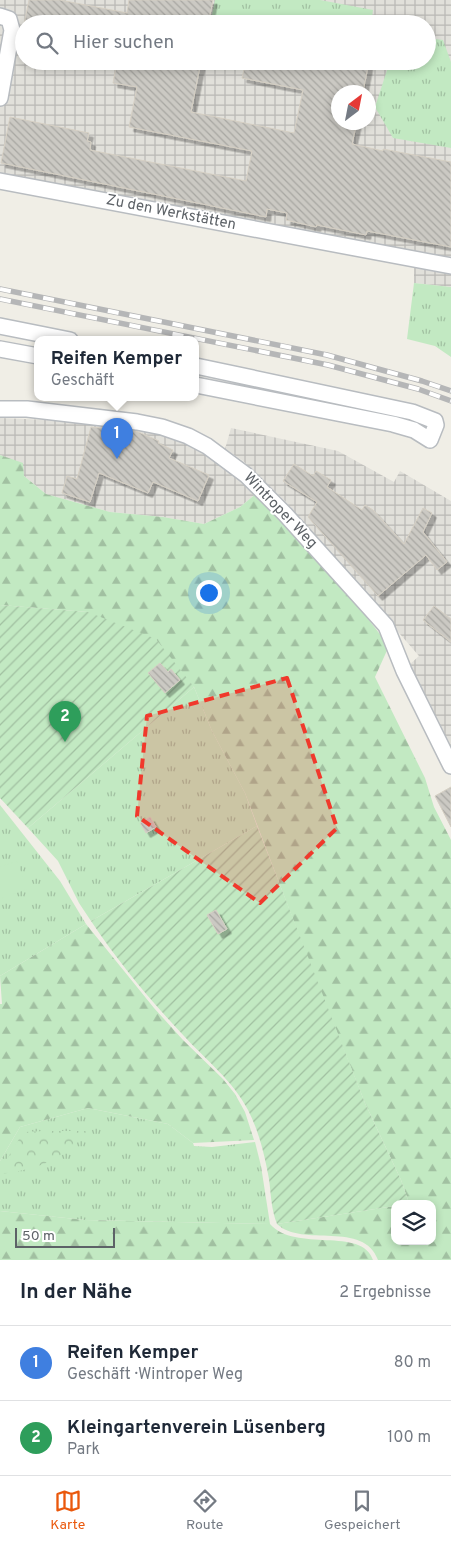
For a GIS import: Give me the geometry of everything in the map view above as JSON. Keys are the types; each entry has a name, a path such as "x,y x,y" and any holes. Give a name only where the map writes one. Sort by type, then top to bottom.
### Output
{"street":[{"path":"0,16 9,19 12,30 0,98"},
{"name":"Zu den Werkstätten","path":"0,181 451,266"},
{"path":"0,326 50,336"},
{"path":"0,349 34,355"},
{"path":"199,367 412,412 435,421 436,425 430,440 414,430 393,424 199,386"},
{"name":"Wintroper Weg","path":"0,410 36,410 137,422 162,427 188,436 207,446 246,475 285,514 386,626 404,671 451,766"}],"highlighted area":[{"path":"287,678 337,828 260,903 137,816 147,716"}],"shaded area":[{"path":"0,0 451,0 451,287 414,283 414,266 0,182"},
{"path":"0,418 74,421 146,427 181,439 209,454 257,493 240,507 204,524 163,517 110,512 46,494 24,476 6,457 0,455"},
{"path":"231,428 338,451 394,482 400,471 451,501 451,751 408,666 419,656 285,501 242,460 225,449"}],"green space":[{"path":"215,0 320,0 373,10 372,15 212,15"},
{"path":"436,39 443,40 451,62 451,148 393,138 376,109 387,70 436,70"},
{"path":"414,283 451,287 451,357 435,346 407,339"},
{"path":"0,455 23,463 24,476 46,494 110,512 163,517 204,524 240,507 257,493 335,576 389,646 375,677 425,778 434,807 451,840 451,1260 378,1260 371,1248 360,1241 346,1237 301,1234 288,1231 277,1224 391,1207 391,1245 436,1245 436,1200 408,1200 401,1180 365,1103 245,793 212,731 194,687 88,612 0,605"},
{"path":"0,605 88,612 156,639 194,687 28,828 0,798"},
{"path":"194,687 212,731 245,793 257,826 91,921 79,903 58,861 28,828"},
{"path":"0,805 60,881 86,924 0,976"},
{"path":"257,826 365,1103 401,1180 408,1200 391,1200 391,1207 277,1224 272,1207 269,1179 261,1144 252,1118 242,1099 227,1080 147,995 91,921"},
{"path":"17,861 27,889 0,899 0,867"},
{"path":"86,924 154,1008 183,1040 223,1079 235,1094 245,1112 254,1140 193,1143 168,1124 88,1108 20,1127 0,1161 0,1004 2,1004 0,976"},
{"path":"88,1108 168,1124 193,1143 194,1146 212,1147 255,1142 261,1166 270,1224 85,1220 0,1211 0,1161 20,1127"},
{"path":"90,1131 69,1149 50,1161 29,1169 1,1174 0,1171 22,1134 25,1132"},
{"path":"0,1211 85,1220 270,1224 281,1232 295,1237 356,1244 366,1250 373,1260 0,1260"}],"building":[{"path":"29,0 60,0 127,13 129,0 213,0 210,15 26,15"},
{"path":"115,70 199,70 191,112 294,133 303,90 242,78 244,70 367,70 364,85 331,85 331,130 355,130 352,144 451,162 451,247 367,231 366,235 317,225 316,227 286,220 287,213 267,209 266,217 1,163 10,117 89,133 87,141 91,142 90,150 246,181 252,151 129,127 137,87 113,83"},
{"path":"91,427 136,431 159,441 158,443 173,450 169,458 209,475 198,501 153,482 148,493 99,473 90,502 62,493 67,476 77,479"},
{"path":"294,464 313,476 316,471 331,480 327,487 362,510 365,505 373,510 404,544 423,508 432,513 423,532 447,562 437,570 426,555 378,596 308,517 317,502 283,481"},
{"path":"434,606 451,619 451,642 423,620"},
{"path":"160,663 168,672 171,669 180,680 165,693 148,673"},
{"path":"451,787 451,827 435,796"},
{"path":"150,817 156,827 146,833 140,823"},
{"path":"216,910 227,929 218,934 207,915"}],"railway":[{"path":"0,289 327,355 422,381 451,391"},
{"path":"0,299 184,336"},
{"path":"199,339 328,365 418,389 451,401"}],"place":[{"name":"Reifen Kemper","path":"117,459"},
{"name":"Kleingartenverein Lüsenberg","path":"65,742"}]}
